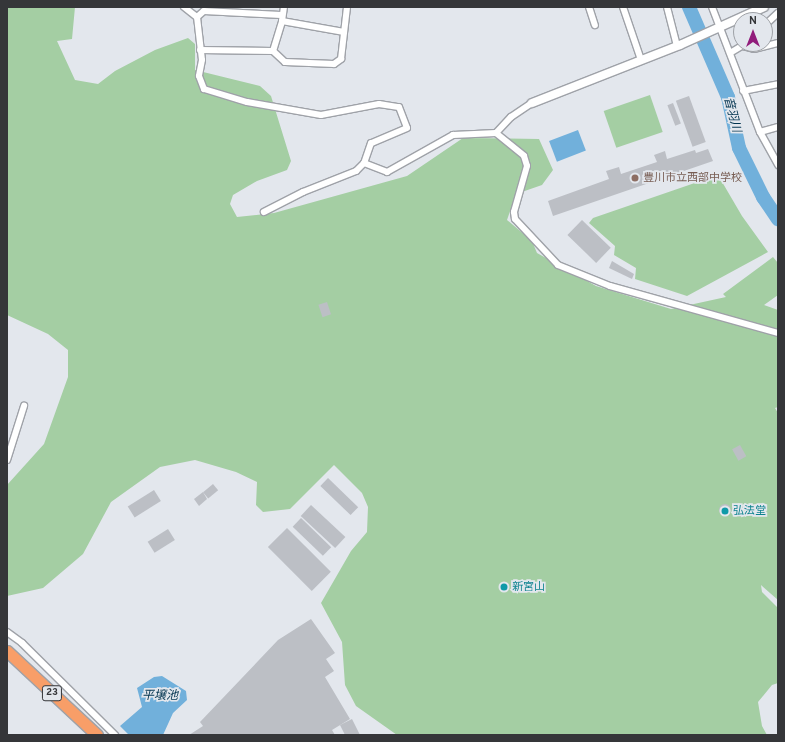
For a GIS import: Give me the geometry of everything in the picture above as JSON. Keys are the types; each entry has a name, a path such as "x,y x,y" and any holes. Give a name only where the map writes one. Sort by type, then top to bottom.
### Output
{"highway":[{"name":"23","path":"7,651 98,735"},
{"name":"23","path":"7,659 90,735"}],"street":[{"path":"184,7 197,17 200,50 199,76 204,89 226,97 321,115 379,104 399,107 407,128 370,143 364,163 356,171 303,192 264,212"},
{"path":"273,51 284,7"},
{"path":"200,50 273,51 285,62 334,64 341,58 347,7"},
{"path":"589,7 595,25"},
{"path":"623,7 641,60"},
{"path":"667,7 679,45"},
{"path":"712,7 722,27 730,53 760,132 778,165"},
{"path":"496,133 511,116 532,103 679,45 764,7"},
{"path":"197,17 204,11 282,18 344,32"},
{"path":"744,91 778,84"},
{"path":"760,132 778,128"},
{"path":"364,163 387,172 453,135 496,133 524,156 526,166 514,212 515,219 558,265 610,286 778,333"},
{"path":"7,460 24,406"},
{"path":"7,632 22,643 115,735"}],"green space":[{"path":"7,7 75,7 72,39 57,41 75,80 98,84 115,71 155,50 188,38 195,44 195,70 260,86 271,96 291,161 287,170 257,181 233,195 230,204 237,217 274,213 407,176 463,138 539,139 553,170 542,185 516,194 507,220 532,241 537,253 596,286 671,309 726,297 723,294 773,257 778,263 778,295 764,305 778,310 778,407 775,408 778,413 778,600 761,585 762,592 778,608 778,683 772,685 758,702 762,726 767,735 397,735 356,706 345,685 342,642 321,603 351,551 367,532 368,507 362,493 334,465 290,509 263,512 256,505 257,482 236,472 195,460 160,467 111,502 83,554 43,588 7,596 7,485 44,444 68,377 68,350 48,334 7,315"},
{"path":"650,95 663,132 616,148 604,111"},
{"path":"718,175 742,216 768,252 687,296 635,279 636,268 614,255 615,246 589,223 593,218"}],"water":[{"path":"578,130 586,151 557,162 549,141"},
{"name":"平壌池","path":"162,676 186,691 187,700 173,713 163,735 129,735 120,726 142,707 137,688 154,677"}],"building":[{"path":"689,96 706,142 693,147 676,101"},
{"path":"673,103 681,124 675,126 667,105"},
{"path":"708,149 713,161 553,216 548,201 609,179 606,171 619,167 621,174 657,162 654,155 665,151 667,159 695,150 696,153"},
{"path":"582,220 611,248 596,263 567,235"},
{"path":"612,261 634,274 632,279 609,268"},
{"path":"327,302 331,314 322,317 318,305"},
{"path":"740,445 746,456 738,461 732,449"},
{"path":"328,478 358,507 351,515 320,486"},
{"path":"213,484 218,490 208,498 203,492"},
{"path":"154,490 161,501 135,517 128,506"},
{"path":"203,492 207,499 199,506 194,499"},
{"name":"弘法堂","path":"723,504 727,504 731,510 727,516 723,516 719,512 719,508"},
{"path":"311,505 345,537 335,548 301,516"},
{"path":"301,518 331,547 323,556 293,527"},
{"path":"287,528 331,572 312,591 268,547"},
{"path":"168,529 175,540 155,553 148,542"},
{"path":"311,619 335,653 326,659 334,671 325,677 350,719 332,730 335,735 189,735 203,726 200,722 278,640"},
{"path":"352,719 360,735 345,735 340,725"}],"waterway":[{"name":"音羽川","path":"689,7 728,97 739,148 763,197 778,219"}],"place":[{"name":"豊川市立西部中学校","path":"635,178"},
{"name":"弘法堂","path":"725,511"},
{"name":"新宮山","path":"504,587"}]}
